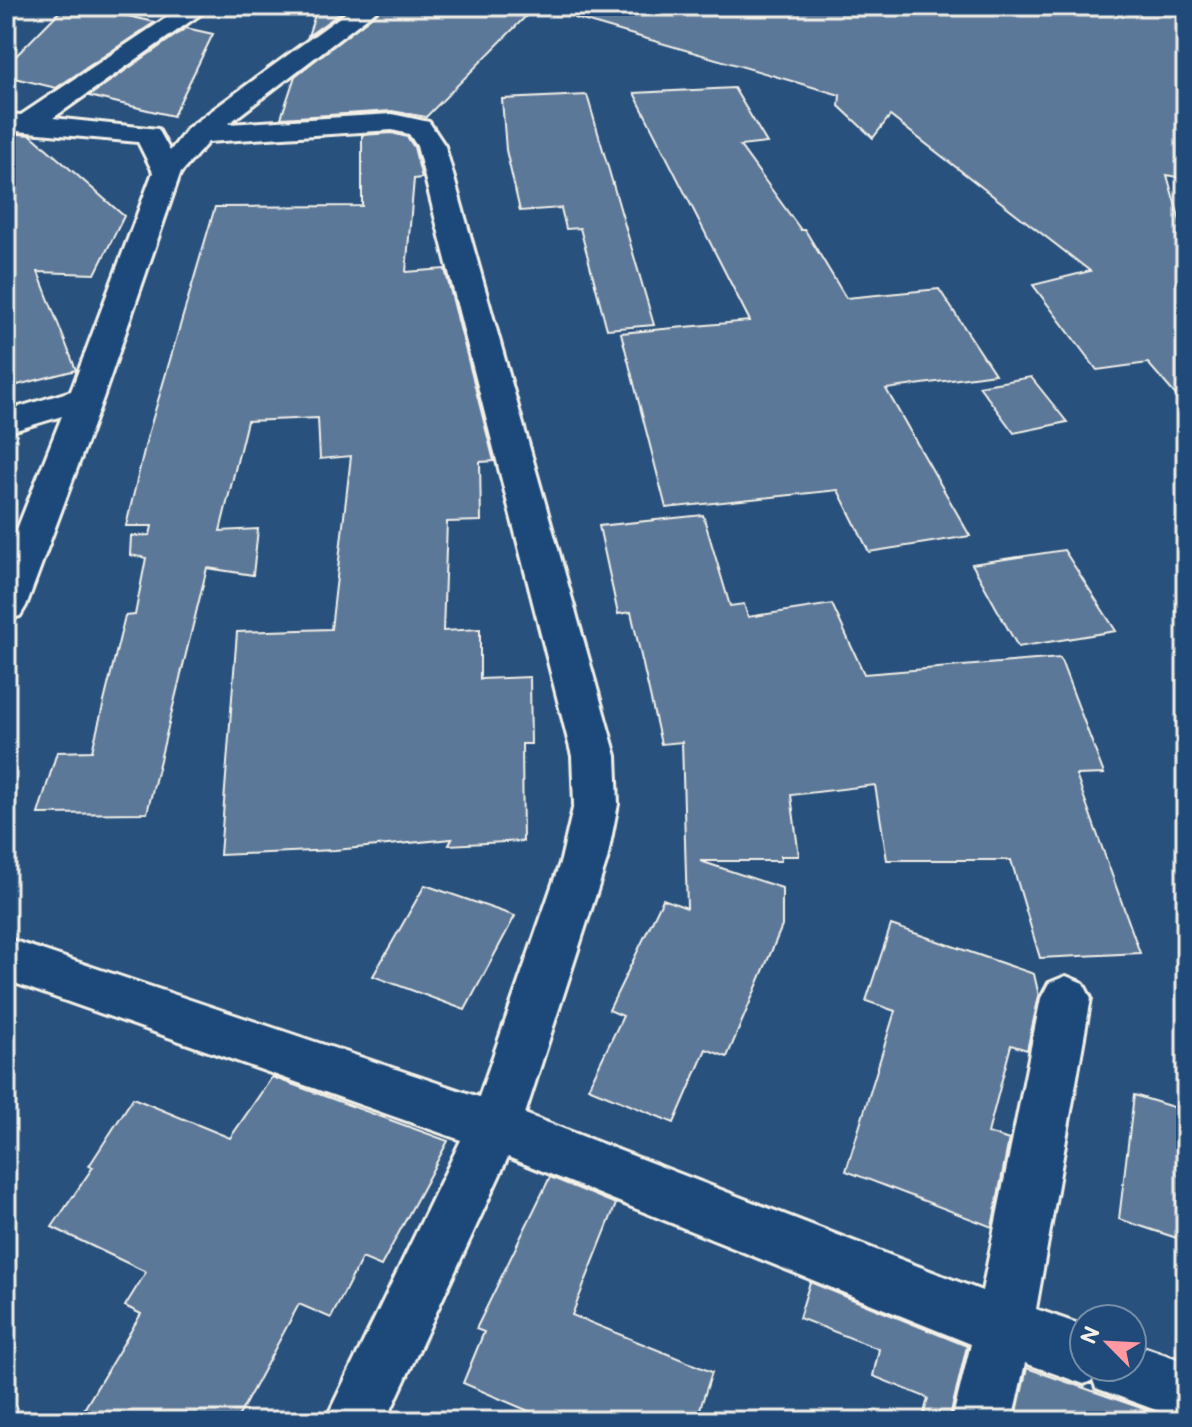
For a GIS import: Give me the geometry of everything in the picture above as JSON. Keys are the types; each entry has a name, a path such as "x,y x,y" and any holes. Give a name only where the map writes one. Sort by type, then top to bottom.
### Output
{"street":[{"path":"17,122 200,6"},
{"path":"6,606 86,398 167,172 200,134 370,6"},
{"path":"17,122 148,135 392,122 419,128 431,146 594,756 596,804 584,860 495,1127 355,1421"},
{"path":"148,135 167,172"},
{"path":"6,422 86,398"},
{"path":"6,959 495,1127 1068,1349"},
{"path":"982,1421 1004,1327 1066,998"},
{"path":"1148,1378 1186,1392"}],"building":[{"path":"318,6 350,6 308,36"},
{"path":"385,6 536,6 426,117 392,111 281,118 295,76"},
{"path":"577,6 1186,6 1186,179 1167,175 1186,242 1186,407 1148,363 1097,370 1033,285 1090,271 890,116 873,138 839,106 840,95 575,18"},
{"path":"62,9 110,12 155,22 56,88 6,76 6,66"},
{"path":"186,28 213,34 173,116 89,96"},
{"path":"734,88 767,143 740,146 801,230 805,230 846,298 939,289 995,374 886,389 970,536 869,552 838,490 666,508 621,333 750,321 634,93"},
{"path":"587,95 654,325 607,329 580,228 566,229 561,208 520,211 506,150 502,99"},
{"path":"6,133 31,135 124,216 95,274 38,272 76,370 6,388"},
{"path":"392,133 407,137 414,147 422,178 414,179 406,272 445,269 494,461 480,462 481,521 447,522 443,631 480,629 480,679 530,677 531,744 522,744 523,841 449,845 452,839 335,850 220,855 237,632 331,629 351,456 320,459 318,418 247,421 220,531 258,529 253,575 207,568 147,813 38,814 57,752 92,751 125,616 135,615 146,558 130,555 131,536 150,535 152,526 126,526 147,438 215,207 362,206 362,135"},
{"path":"1031,377 1067,422 1014,433 979,386"},
{"path":"703,515 730,606 744,604 748,617 832,604 864,674 1060,658 1104,774 1076,775 1140,953 1040,958 1011,860 887,860 875,785 791,795 799,856 781,856 781,861 700,861 782,888 782,926 727,1057 706,1049 674,1123 588,1088 623,1016 609,1010 663,899 687,908 682,742 661,744 631,612 618,614 599,526"},
{"path":"1064,550 1116,631 1018,647 972,564"},
{"path":"425,885 515,916 465,1010 373,976"},
{"path":"891,925 1034,974 1039,996 1027,1050 1011,1045 988,1133 1009,1140 992,1227 846,1171 895,1011 866,1001"},
{"path":"272,1077 448,1141 381,1266 362,1258 331,1318 299,1304 236,1421 77,1421 141,1314 125,1306 146,1272 52,1227 93,1167 89,1166 133,1098 230,1138"},
{"path":"1134,1095 1186,1111 1186,1241 1119,1219"},
{"path":"550,1177 616,1204 572,1315 712,1372 696,1421 552,1421 463,1383 484,1332 476,1329"},
{"path":"810,1282 967,1346 949,1421 922,1421 928,1398 873,1376 879,1349 799,1318"},
{"path":"1027,1368 1161,1415 1160,1421 1015,1421"}]}
